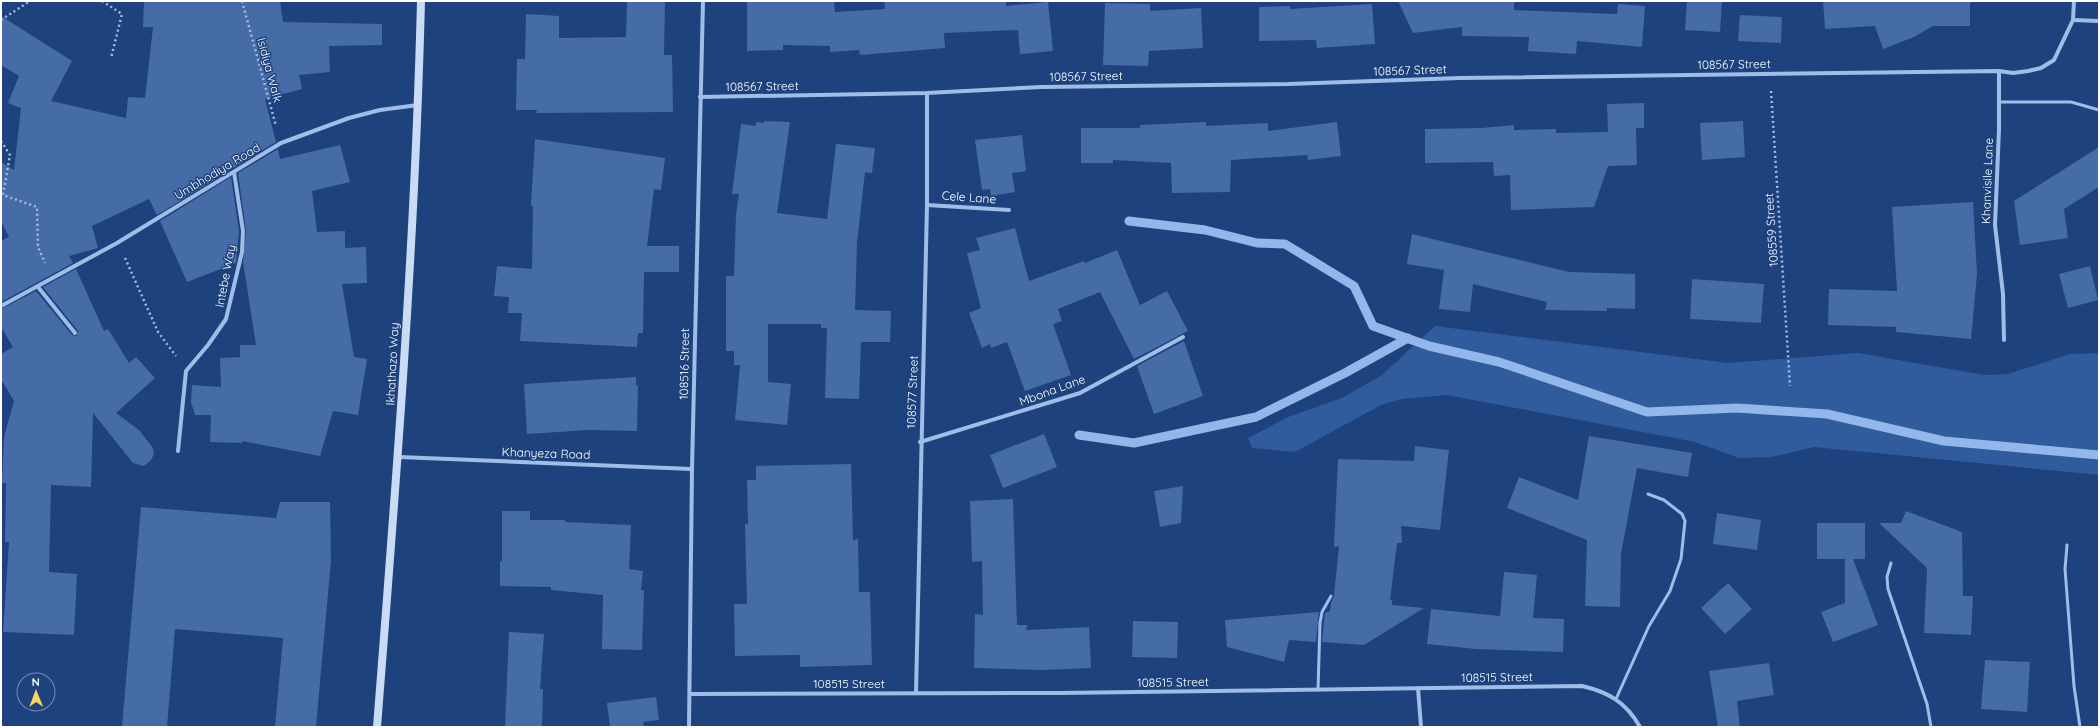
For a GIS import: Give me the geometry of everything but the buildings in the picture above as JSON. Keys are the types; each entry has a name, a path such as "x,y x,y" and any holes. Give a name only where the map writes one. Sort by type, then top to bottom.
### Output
{"street":[{"name":"Ikhathazo Way","path":"377,727 398,457 419,105 422,1"},
{"name":"108516 Street","path":"689,727 692,469 702,1"},
{"name":"108567 Street","path":"700,97 927,93 1041,87 1288,84 1460,78 1770,73 1999,71 2013,73 2041,68 2054,60 2073,20 2074,1"},
{"path":"2073,20 2099,21"},
{"name":"Khanvisile Lane","path":"1999,71 1994,225 2003,294 2004,340"},
{"name":"108577 Street","path":"916,693 920,442 927,205 927,93"},
{"name":"Umbhodiya Road","path":"1,306 117,243 281,143 349,118 380,110 419,105"},
{"name":"Intebe Way","path":"186,371 208,345 229,311 242,252 243,231 234,172"},
{"name":"Cele Lane","path":"927,205 1009,210"},
{"path":"38,287 75,333"},
{"name":"Mbona Lane","path":"920,442 1080,393 1183,337"},
{"path":"178,451 186,371"},
{"name":"Khanyeza Road","path":"398,457 692,469"},
{"name":"108515 Street","path":"690,694 1318,690 1582,686 1603,691 1616,699 1628,710 1640,727"},
{"path":"1418,688 1421,727"}],"lane":[{"path":"1999,102 2071,102 2099,110"},
{"path":"1616,699 1649,626 1670,591 1681,559 1685,521 1682,514 1664,500 1648,494"},
{"path":"2067,545 2065,569 2074,686 2080,727"},
{"path":"1891,563 1887,577 1888,589 1927,704 1931,727"},
{"path":"1318,690 1320,623 1322,612 1331,596"}],"path":[{"path":"1,20 30,1"},
{"path":"102,1 122,14 112,58"},
{"name":"Isidiya Walk","path":"242,1 281,143"},
{"name":"108559 Street","path":"1770,73 1790,386"},
{"path":"1,141 10,155 3,195 37,207 38,247 47,267 58,275"},
{"path":"117,243 158,332 186,371"}],"shaded area":[{"path":"1435,326 1728,363 1858,353 1984,375 2008,374 2070,354 2099,353 2099,475 1814,447 1772,457 1739,458 1695,442 1447,395 1402,399 1381,405 1295,452 1252,448 1248,438 1288,417 1342,398 1382,375"}],"waterway":[{"path":"1129,221 1205,230 1257,243 1285,244 1354,286 1373,326 1429,346 1499,362 1647,412 1737,408 1827,414 1944,441 2099,455"},
{"path":"1079,435 1134,443 1256,417 1345,373 1408,338"}]}
